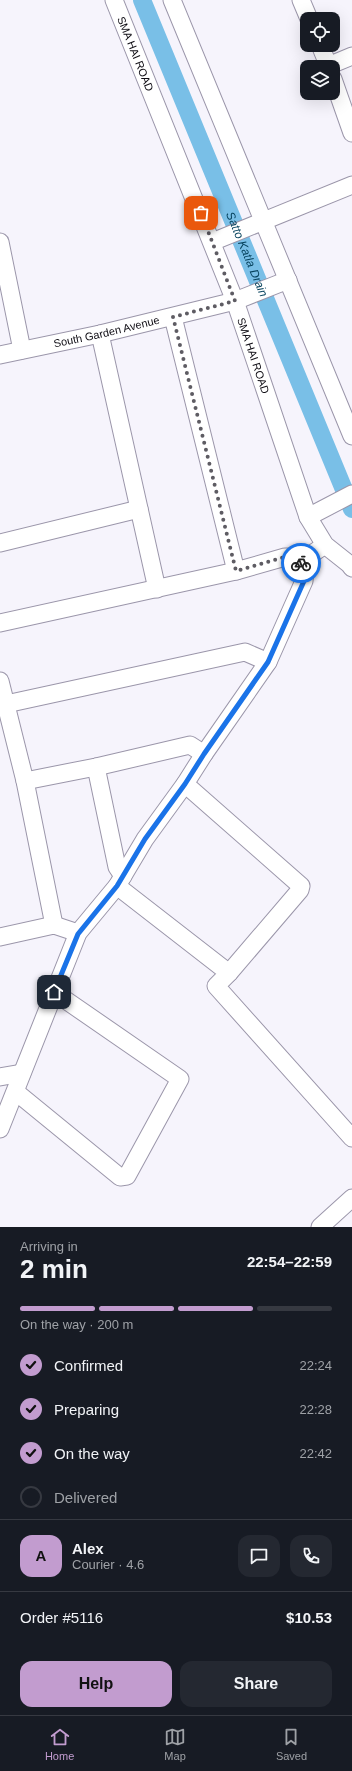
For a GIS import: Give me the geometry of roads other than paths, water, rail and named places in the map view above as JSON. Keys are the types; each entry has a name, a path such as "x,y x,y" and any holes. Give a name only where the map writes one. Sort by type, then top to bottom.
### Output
{"street":[{"name":"SMA HAI ROAD","path":"114,0 242,298 308,516 325,545 352,568"},
{"path":"172,0 259,223 352,436"},
{"path":"302,0 306,12"},
{"path":"340,64 352,56"},
{"path":"340,99 352,133"},
{"path":"218,240 352,185"},
{"path":"0,242 22,350"},
{"name":"South Garden Avenue","path":"0,355 173,317 242,298 284,281"},
{"path":"173,317 236,571"},
{"path":"100,334 157,589"},
{"path":"308,516 352,494"},
{"path":"0,543 139,509"},
{"path":"300,562 325,545"},
{"path":"0,623 236,571 285,557 294,557 300,562 305,571 304,581 268,662 185,784 145,839 120,881 78,934 0,1129"},
{"path":"6,704 245,652 268,662"},
{"path":"0,681 25,782 54,925"},
{"path":"25,782 190,745 204,754"},
{"path":"96,767 120,881 229,973"},
{"path":"185,784 301,886 300,890 229,973 216,986 352,1138"},
{"path":"0,937 54,925 78,934"},
{"path":"16,1092 123,1178 127,1176 180,1079 54,992"},
{"path":"0,1077 22,1073"},
{"path":"320,1227 352,1198"}],"waterway":[{"name":"Satto Katla Drain","path":"142,0 352,509"}]}
